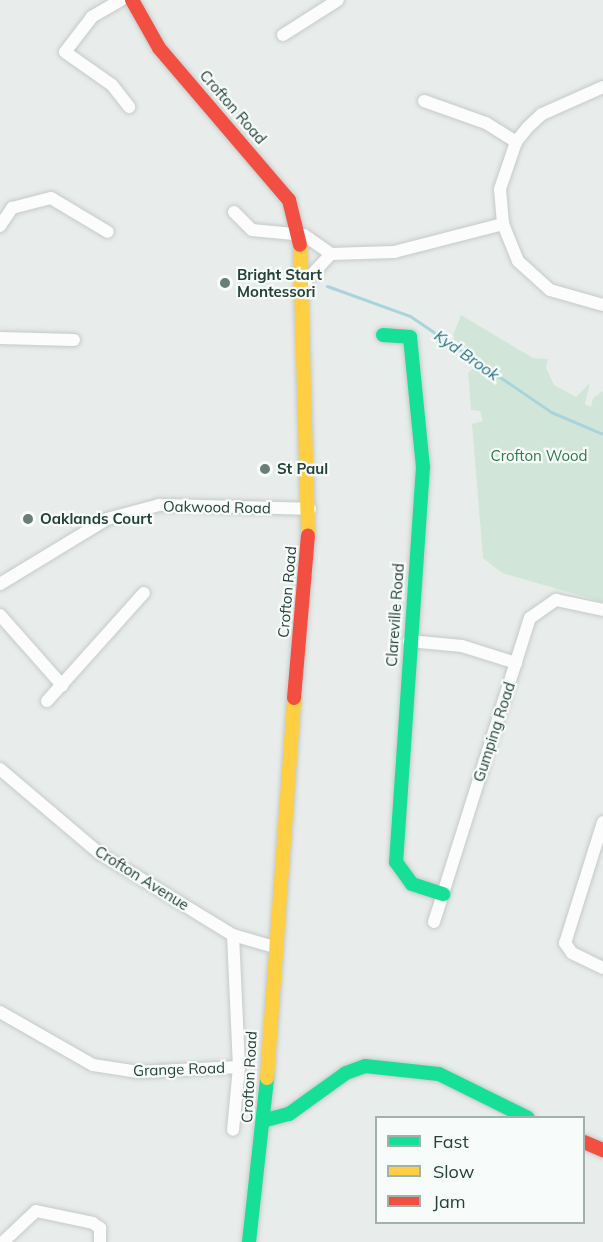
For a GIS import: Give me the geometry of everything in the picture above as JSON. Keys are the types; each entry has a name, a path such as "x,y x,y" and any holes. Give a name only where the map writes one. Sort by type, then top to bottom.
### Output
{"main road":[{"name":"Crofton Road","path":"132,0 159,48 289,200 300,236 310,509 274,947 266,1120 254,1172 249,1242"},
{"name":"Clareville Road","path":"383,335 410,337 423,467 409,641 396,862 412,884 443,894"},
{"path":"266,1120 289,1114 346,1073 365,1066 439,1074 524,1116"},
{"path":"585,1142 603,1150"}],"street":[{"path":"121,0 92,17 65,52 112,84 129,107"},
{"path":"283,35 338,0"},
{"path":"603,87 542,114 516,142 500,189 503,224 518,261 550,290 603,305"},
{"path":"424,101 486,123 516,142"},
{"path":"0,226 12,208 51,198 108,232"},
{"path":"234,212 252,230 300,236 331,254 394,252 503,224"},
{"path":"303,284 331,254"},
{"path":"0,338 74,340"},
{"name":"Oakwood Road","path":"0,584 107,519 159,505 310,509"},
{"path":"47,701 144,593"},
{"name":"Gumping Road","path":"434,922 530,618 544,604 571,599 602,609"},
{"path":"0,615 62,685"},
{"path":"409,641 462,646 516,663"},
{"name":"Crofton Avenue","path":"0,769 99,853 233,935 274,947"},
{"path":"603,822 565,943 572,953 603,968"},
{"name":"Grange Road","path":"0,1011 93,1065 138,1072 239,1067 229,945 233,935"},
{"path":"233,1130 239,1067"},
{"path":"3,1242 36,1211 93,1223 100,1228 100,1242"}],"green space":[{"name":"Crofton Wood","path":"461,315 533,358 548,359 546,368 554,385 576,397 590,383 585,404 591,407 593,398 603,391 603,602 502,573 483,558 472,424 483,421 480,411 471,410 468,373 474,367 465,347 452,338"}],"waterway":[{"name":"Kyd Brook","path":"327,286 410,316 551,412 603,434"}],"traffic: fast":[{"path":"383,335 410,337 423,467 396,862 412,884 443,894"},
{"path":"266,1120 289,1114 346,1073 365,1066 439,1074 524,1116"},
{"path":"249,1242 267,1078"}],"traffic: slow":[{"path":"300,245 308,536"},
{"path":"267,1078 294,698"}],"traffic: jam":[{"path":"132,0 159,48 289,200 300,245"},
{"path":"294,698 308,536"},
{"path":"585,1142 603,1150"}],"place":[{"name":"Bright Start Montessori","path":"225,283"},
{"name":"St Paul","path":"265,469"},
{"name":"Oaklands Court","path":"28,519"}]}
